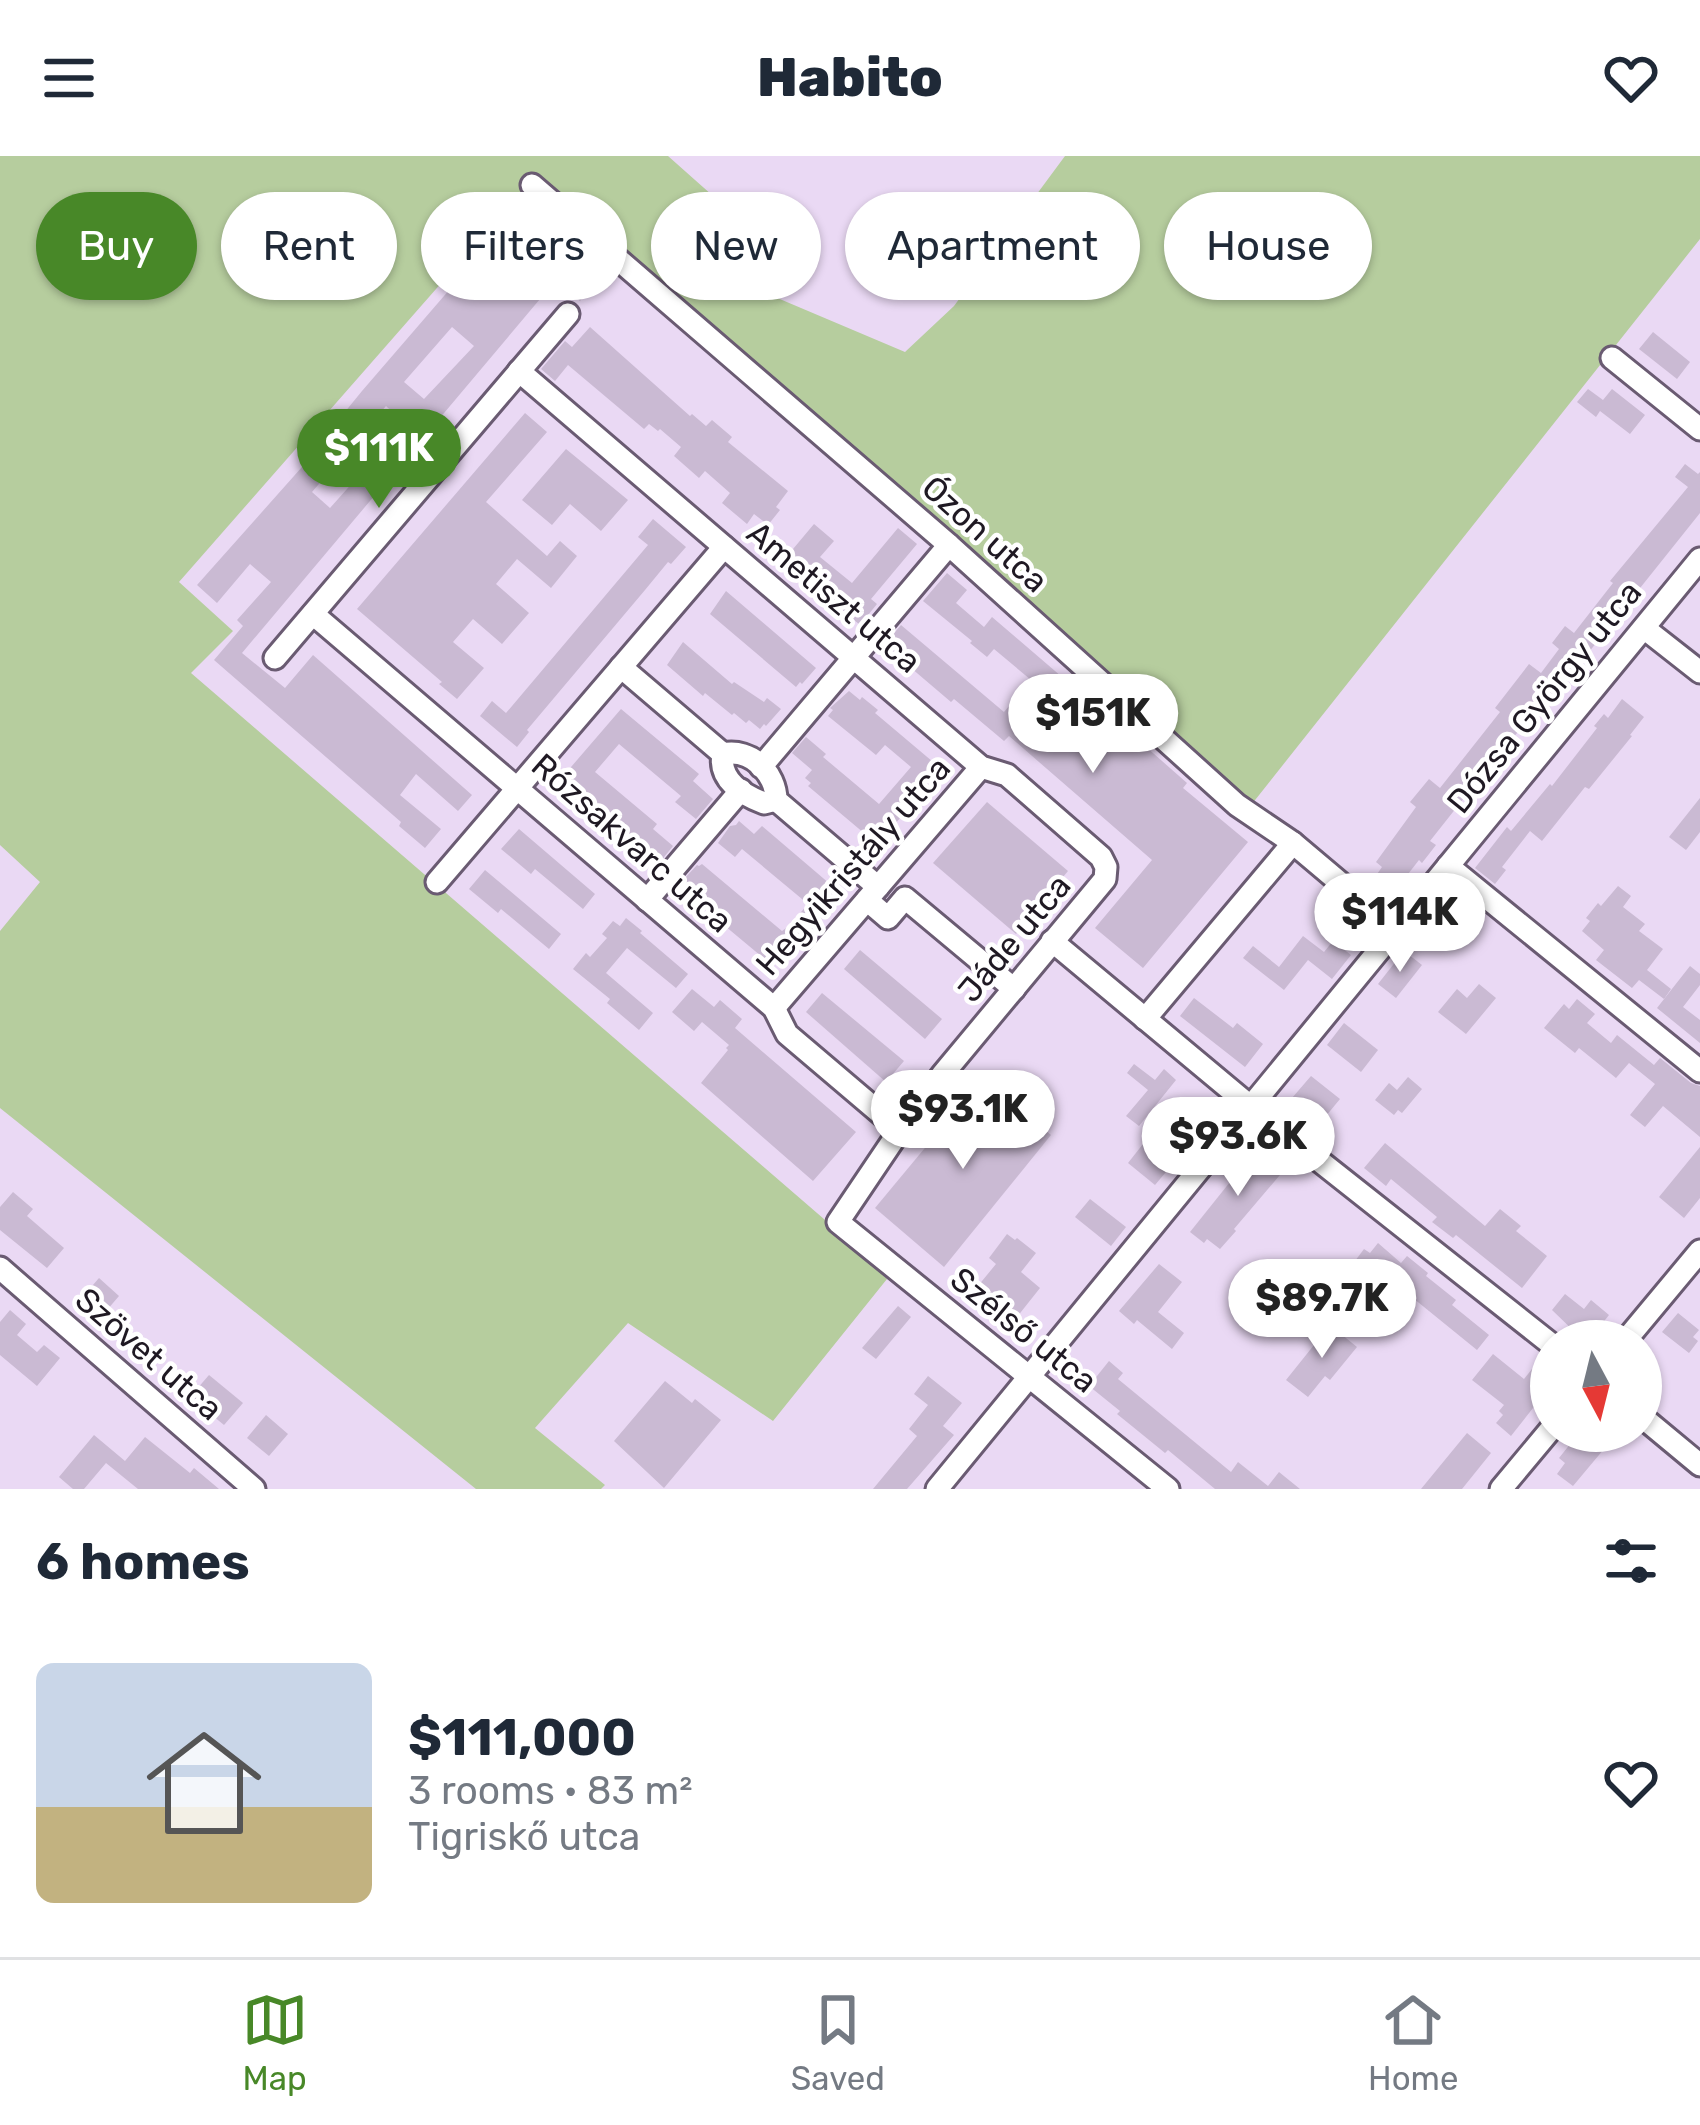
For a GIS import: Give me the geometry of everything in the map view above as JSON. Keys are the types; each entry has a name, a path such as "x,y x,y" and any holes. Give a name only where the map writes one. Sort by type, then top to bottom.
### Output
{"street":[{"name":"Ózon utca","path":"532,185 949,545 1237,806 1293,843 1395,929"},
{"path":"275,658 568,314"},
{"path":"1612,358 1700,429"},
{"name":"Ametiszt utca","path":"519,371 981,767 1007,775 1101,856 1106,867"},
{"path":"761,767 949,545"},
{"path":"437,882 724,547"},
{"name":"Dózsa György utca","path":"937,1489 1700,559"},
{"name":"Rózsakvarc utca","path":"313,614 774,1008 787,1034 900,1130"},
{"path":"1644,628 1700,672"},
{"path":"621,667 723,754 746,754 771,776 776,800 873,893 888,917 905,898 1013,989"},
{"path":"723,754 725,777 764,803 776,800"},
{"name":"Hegyikristály utca","path":"774,1008 981,767"},
{"path":"646,900 741,790"},
{"path":"1145,1019 1293,843"},
{"path":"1448,866 1700,1071"},
{"name":"Jáde utca","path":"838,1222 900,1130 1105,879 1106,867"},
{"path":"1052,941 1250,1106 1530,1327"},
{"name":"Szélső utca","path":"838,1222 1168,1489"},
{"path":"1642,1320 1700,1251"},
{"name":"Szövet utca","path":"0,1268 254,1489"},
{"path":"1662,1433 1700,1465"},
{"path":"1501,1489 1532,1452"}],"green space":[{"path":"0,156 668,156 709,192 651,192 651,300 782,300 905,352 958,300 1140,300 1140,192 1038,192 1065,156 1700,156 1700,239 1244,814 627,282 627,192 421,192 421,300 426,300 179,582 233,631 191,673 839,1232 887,1279 773,1421 628,1323 535,1428 605,1485 601,1489 476,1489 0,1108 0,931 40,882 0,845"}],"building":[{"path":"441,300 539,300 242,653 285,688 313,655 472,795 458,811 416,774 400,795 441,829 425,848 214,660 243,626 237,620 271,582 250,564 217,603 197,585 334,431 331,429","holes":["452,327 474,346 424,399 404,382","386,406 405,424 330,508 312,492"]},
{"path":"590,327 690,416 706,426 712,420 732,437 728,442 788,491 768,525 754,514 747,524 722,503 730,493 705,471 699,478 674,456 681,447 660,429 649,424 644,429 568,365 555,381 541,369 565,341 572,347"},
{"path":"1653,332 1690,362 1677,379 1639,349"},
{"path":"1588,389 1603,400 1612,389 1645,415 1630,434 1600,411 1596,417 1577,402"},
{"path":"525,413 547,432 486,502 547,556 560,541 577,556 551,588 517,559 496,584 529,613 502,644 473,619 453,642 484,668 457,699 357,609"},
{"path":"566,449 628,500 601,531 570,504 552,525 522,500"},
{"path":"1685,464 1700,472 1700,513 1553,697 1549,694 1468,793 1430,841 1436,845 1394,892 1375,877 1382,867 1376,862 1416,807 1410,802 1429,779 1440,788 1500,712 1495,708 1529,664 1541,673 1559,649 1552,643 1565,626 1574,633 1613,583 1610,581 1688,487 1675,477"},
{"path":"653,519 686,547 668,562 517,747 480,716 492,701 506,713 648,545 638,537"},
{"path":"814,524 834,541 820,557 852,583 898,528 917,544 871,599 877,604 860,625 815,587 820,582 788,555"},
{"path":"947,573 967,590 956,603 984,627 992,617 1078,687 1187,783 1183,788 1248,842 1143,968 1095,928 1152,860 1009,736 1004,741 884,645 901,625 1004,712 1031,680 994,649 987,657 923,601"},
{"path":"726,591 816,668 802,684 796,687 710,614"},
{"path":"683,642 732,684 781,709 760,729 703,696 667,665"},
{"path":"849,691 878,710 875,713 939,767 924,785 927,788 877,844 808,786 811,783 805,778 812,770 792,753 806,737 879,804 911,767 885,745 876,755 828,716 830,708"},
{"path":"1622,699 1644,717 1632,736 1542,841 1530,831 1495,884 1475,868 1507,827 1511,831 1552,786 1597,728 1594,726 1604,714 1608,718"},
{"path":"621,709 699,774 693,781 713,799 696,819 675,802 681,796 619,744 595,772 657,824 653,829 673,846 656,867 559,781"},
{"path":"1700,798 1700,832 1686,850 1669,837"},
{"path":"987,802 1068,871 1016,934 933,863"},
{"path":"739,821 754,834 762,826 837,890 773,966 683,885 702,864 782,931 789,926 808,904 742,849 735,857 718,843"},
{"path":"519,829 595,894 583,909 535,869 531,874 501,849"},
{"path":"485,870 561,934 549,949 469,889"},
{"path":"1618,886 1631,896 1623,907 1645,924 1639,931 1663,949 1647,970 1671,989 1664,999 1639,980 1632,988 1596,960 1604,950 1582,931 1598,903 1601,906"},
{"path":"626,918 688,974 676,988 627,948 606,973 653,1013 639,1030 573,969 607,938 602,934 613,921 620,926"},
{"path":"1303,936 1324,952 1333,941 1351,955 1332,979 1308,960 1284,990 1243,958 1253,946 1279,967"},
{"path":"860,950 942,1019 925,1039 844,969"},
{"path":"1404,951 1422,965 1396,998 1378,984"},
{"path":"1690,966 1700,974 1700,985 1683,1007 1700,1020 1700,1043 1657,1008"},
{"path":"1479,984 1496,998 1466,1034 1438,1012 1457,989 1467,998"},
{"path":"692,989 714,1007 720,1000 742,1019 735,1028 856,1132 813,1181 701,1083 729,1045 702,1022 694,1031 672,1012"},
{"path":"822,993 904,1061 886,1082 806,1012"},
{"path":"1194,998 1263,1044 1245,1067 1180,1016"},
{"path":"1577,999 1595,1014 1587,1023 1611,1043 1617,1035 1654,1065 1660,1058 1700,1086 1700,1137 1663,1106 1645,1127 1630,1115 1655,1084 1629,1063 1616,1078 1544,1028 1564,1004 1569,1009"},
{"path":"1344,1023 1378,1050 1361,1072 1327,1045"},
{"path":"1134,1064 1155,1080 1164,1069 1176,1080 1139,1126 1126,1116 1148,1090 1127,1073"},
{"path":"1311,1076 1340,1099 1321,1122 1314,1117 1299,1119 1300,1104 1292,1098"},
{"path":"1408,1077 1422,1089 1402,1113 1398,1110 1394,1115 1375,1100 1389,1083 1397,1090"},
{"path":"983,1078 1051,1135 944,1267 875,1208"},
{"path":"1385,1143 1485,1226 1500,1209 1521,1226 1516,1231 1547,1256 1522,1288 1456,1235 1453,1238 1432,1222 1437,1217 1391,1179 1386,1186 1364,1168"},
{"path":"1143,1144 1171,1166 1155,1185 1128,1163"},
{"path":"1258,1147 1285,1169 1220,1249 1207,1239 1204,1243 1190,1232"},
{"path":"1700,1147 1700,1198 1684,1218 1659,1197"},
{"path":"13,1192 33,1209 27,1216 64,1248 47,1268 0,1230 0,1207"},
{"path":"1090,1199 1126,1227 1111,1246 1075,1217"},
{"path":"1007,1234 1036,1253 1021,1272 1040,1288 1009,1327 973,1292 996,1264 989,1258"},
{"path":"1378,1243 1401,1263 1407,1256 1428,1273 1456,1300 1452,1305 1489,1335 1477,1350 1376,1268 1368,1277 1352,1265 1364,1249 1370,1253"},
{"path":"1159,1264 1182,1282 1158,1312 1184,1333 1172,1349 1119,1311"},
{"path":"99,1278 119,1296 101,1317 80,1300"},
{"path":"1565,1294 1584,1309 1591,1300 1609,1315 1605,1320 1562,1320 1552,1310"},
{"path":"898,1306 911,1317 876,1359 862,1348"},
{"path":"10,1310 26,1324 17,1335 37,1352 44,1345 60,1358 37,1386 0,1355 0,1322"},
{"path":"1678,1313 1699,1330 1693,1337 1698,1341 1689,1353 1662,1332"},
{"path":"1330,1325 1357,1347 1330,1380 1325,1376 1308,1397 1286,1380"},
{"path":"1493,1354 1524,1379 1530,1372 1530,1412 1511,1436 1496,1423 1504,1405 1472,1380"},
{"path":"1109,1361 1123,1373 1118,1379 1231,1472 1238,1462 1268,1486 1279,1472 1300,1489 1215,1489 1117,1414 1120,1411 1089,1386"},
{"path":"209,1375 243,1403 224,1425 190,1397"},
{"path":"928,1376 962,1403 943,1426 954,1435 907,1489 873,1489 917,1436 909,1429 928,1405 914,1394"},
{"path":"665,1381 721,1420 664,1488 614,1441"},
{"path":"266,1415 288,1434 269,1456 247,1438"},
{"path":"1467,1433 1491,1453 1462,1489 1421,1489"},
{"path":"94,1435 125,1461 145,1437 219,1489 138,1489 106,1463 84,1489 73,1489 59,1477"},
{"path":"1564,1452 1601,1452 1573,1486 1557,1474 1565,1463 1559,1458"}]}
